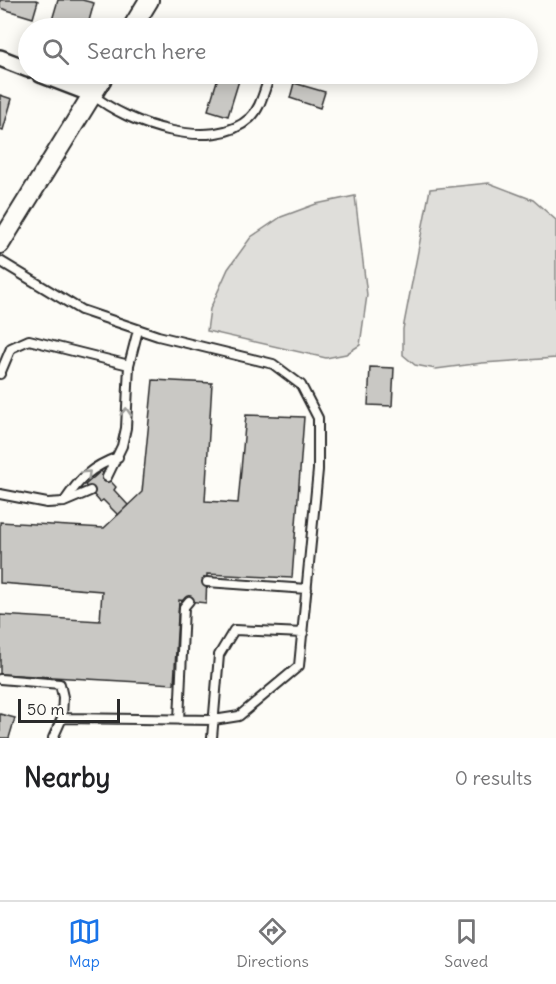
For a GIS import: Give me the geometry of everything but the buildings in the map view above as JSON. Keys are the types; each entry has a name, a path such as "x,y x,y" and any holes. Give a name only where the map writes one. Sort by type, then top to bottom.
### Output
{"street":[{"path":"138,18 149,0"},
{"path":"0,58 18,65"},
{"path":"66,84 92,94"},
{"path":"0,244 98,84"}],"lane":[{"path":"92,94 106,105 151,126 201,134 224,132 240,126 257,110 267,84"},
{"path":"0,261 81,310 158,336 273,364 301,385 318,418 318,470 299,666 239,716 214,720 62,718"},
{"path":"107,477 118,457 126,428 129,365 138,330"},
{"path":"0,374 11,348 29,340 129,365"},
{"path":"64,502 75,485 97,465 118,457"},
{"path":"0,494 47,503 64,502 90,491"},
{"path":"207,582 307,589"},
{"path":"179,720 184,607 189,601"},
{"path":"212,738 219,655 234,630 303,633"},
{"path":"0,679 60,684 63,697 62,718 53,738"}],"shaded area":[{"path":"489,183 533,200 556,220 556,358 436,369 415,365 403,355 403,329 430,189"},
{"path":"355,196 367,295 360,345 346,354 326,358 207,331 210,309 228,269 251,237 281,217 316,204"}]}
